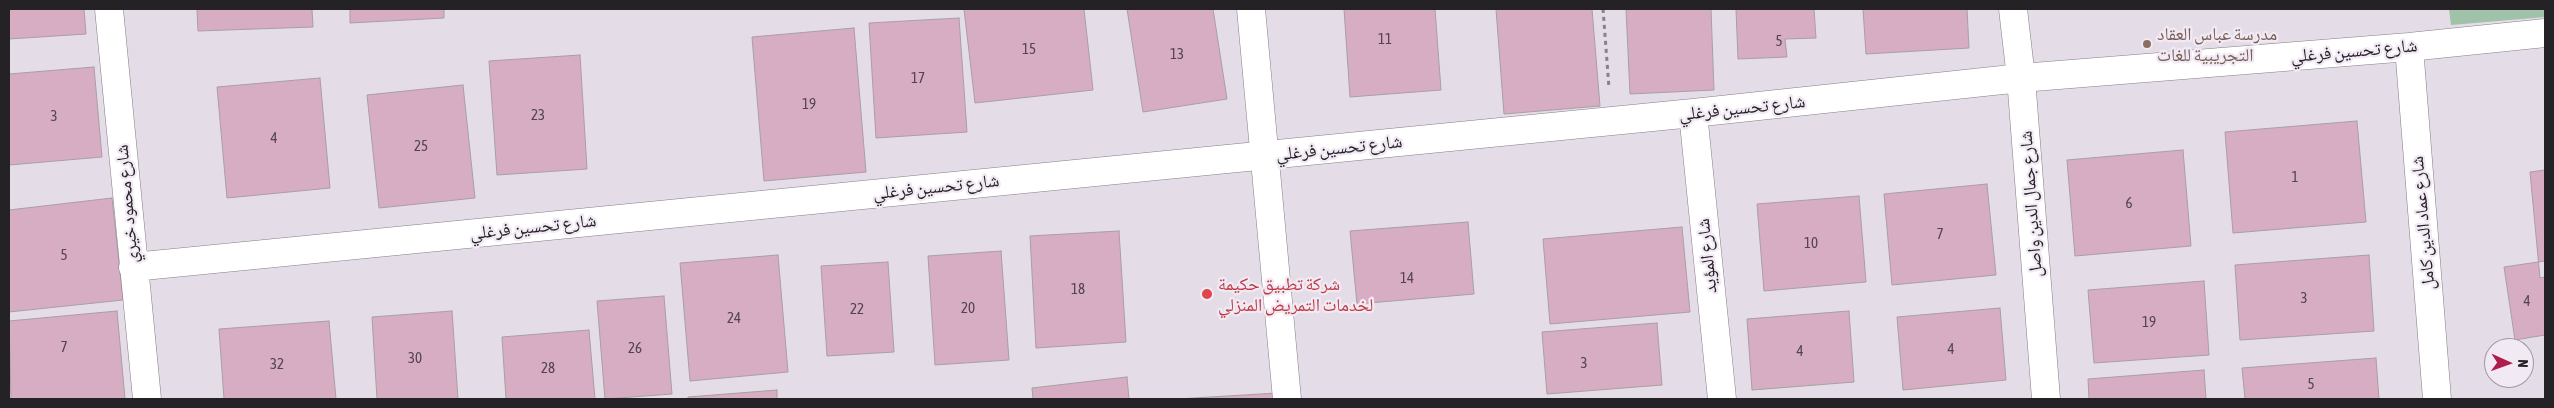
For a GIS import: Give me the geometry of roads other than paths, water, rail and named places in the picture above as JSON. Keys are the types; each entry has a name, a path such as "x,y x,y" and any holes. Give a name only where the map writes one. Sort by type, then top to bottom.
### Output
{"street":[{"name":"شارع محمود خيري","path":"109,9 147,399"},
{"path":"1251,9 1288,399"},
{"name":"شارع جمال الدين واصل","path":"2013,9 2021,78 2046,399"},
{"name":"شارع تحسين فرغلي","path":"133,267 1693,113 2021,78 2409,47 2545,33"},
{"name":"شارع عماد الدين كامل","path":"2409,47 2437,399"},
{"name":"شارع المؤيد","path":"1693,113 1722,399"}],"place":[{"name":"مدرسة عباس العقاد التجريبية للغات","path":"2147,44"},
{"name":"شركة تطبيق حكيمة لخدمات التمريض المنزلي","path":"1207,294"}]}
